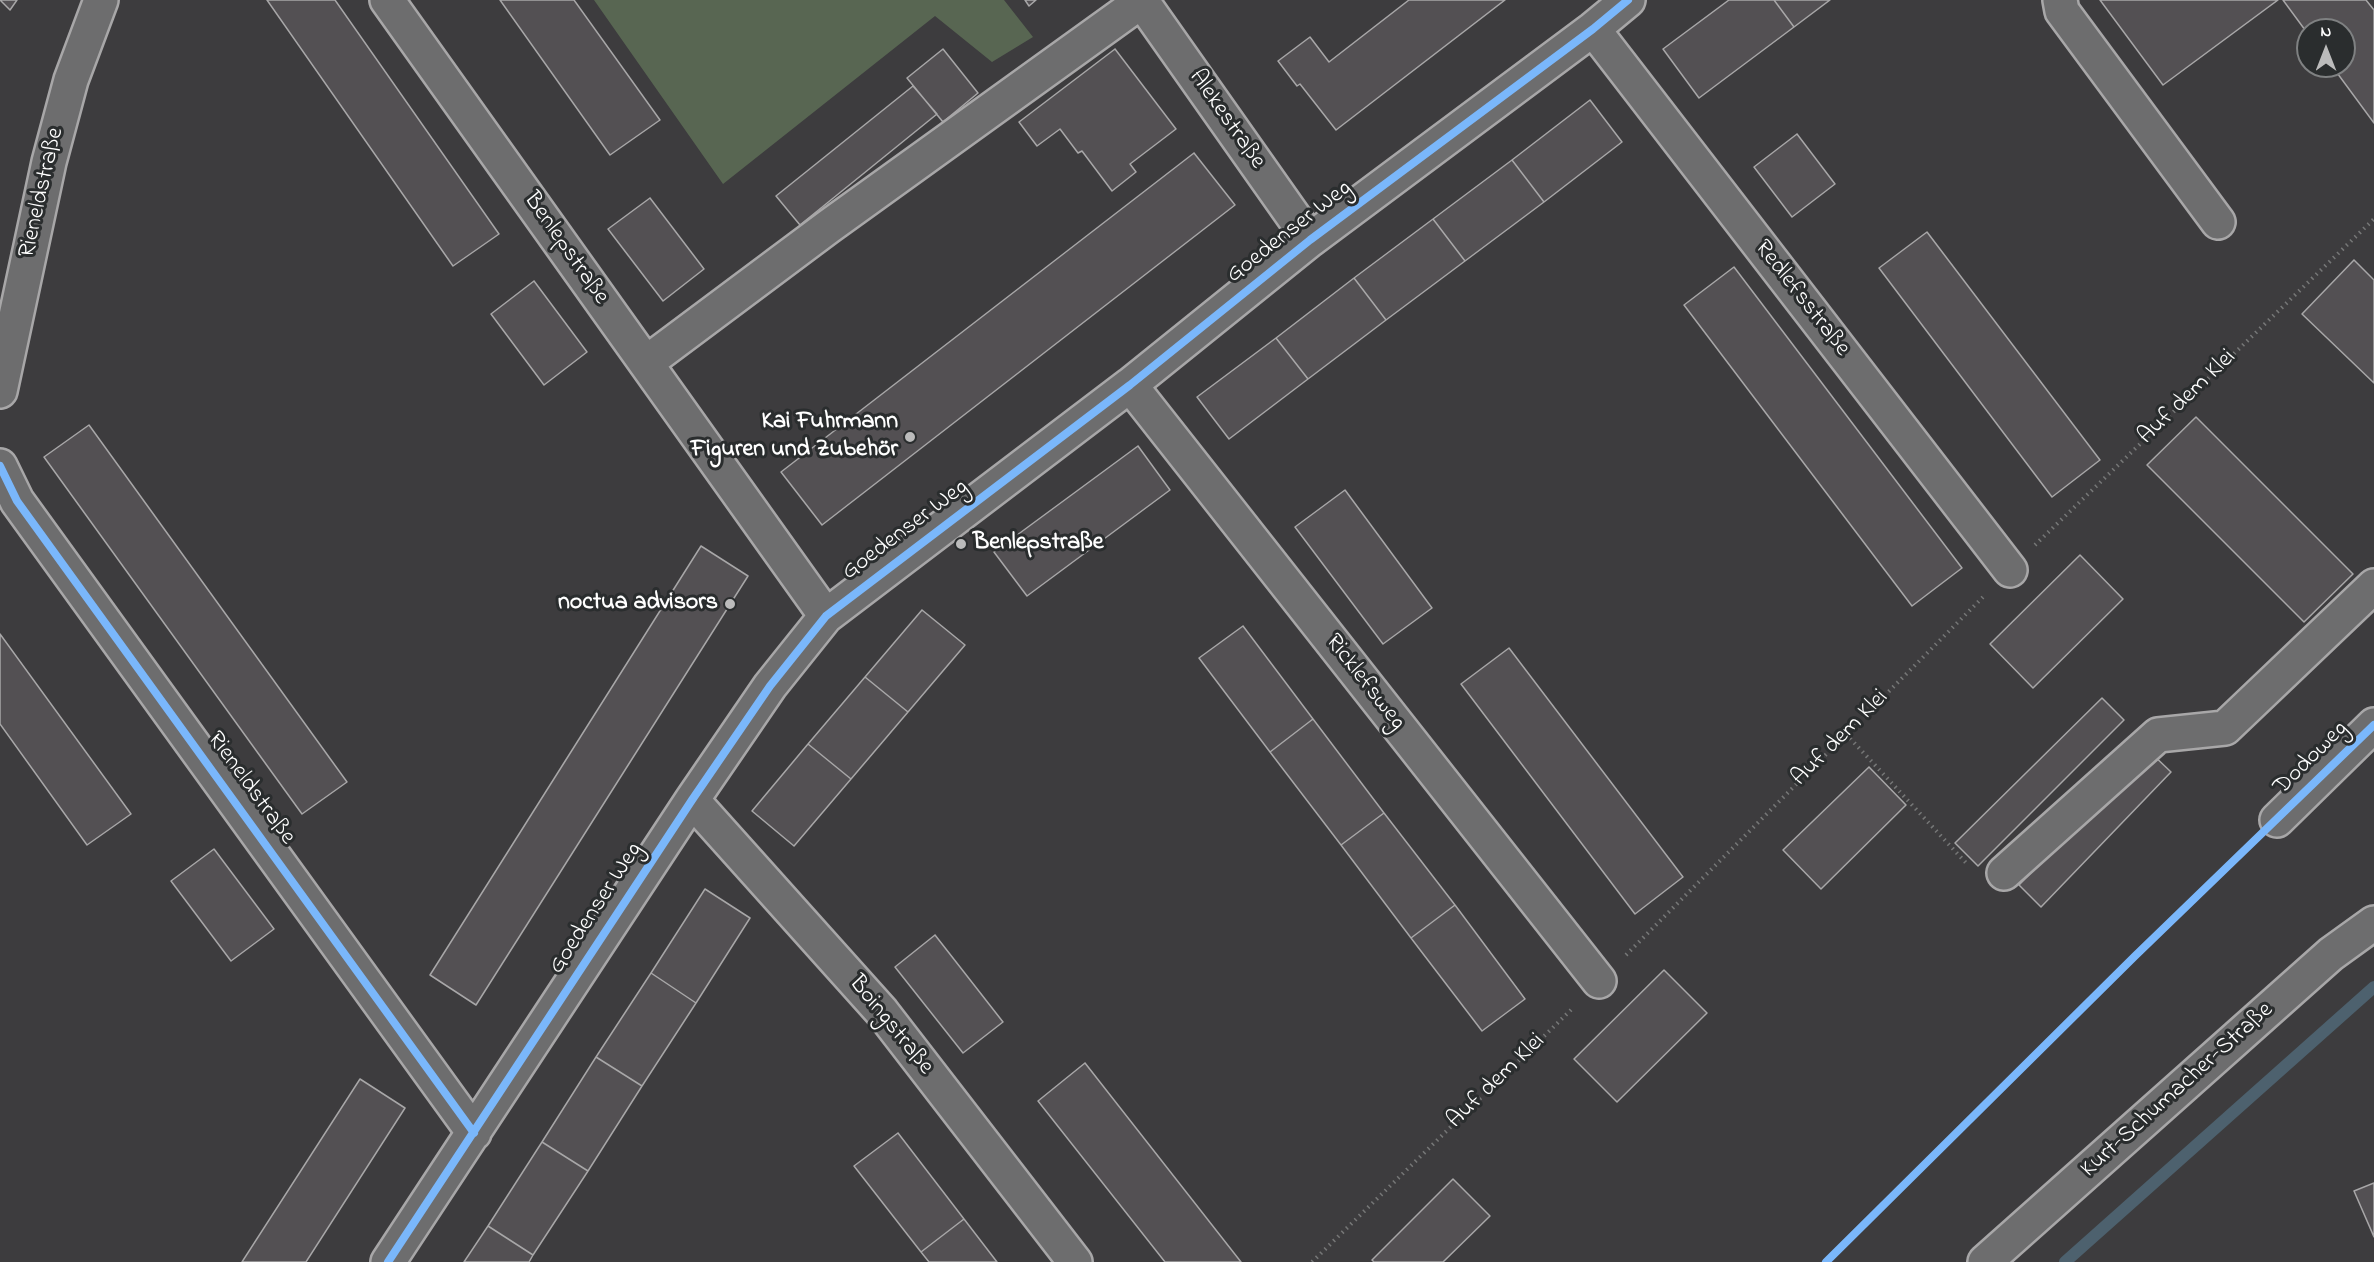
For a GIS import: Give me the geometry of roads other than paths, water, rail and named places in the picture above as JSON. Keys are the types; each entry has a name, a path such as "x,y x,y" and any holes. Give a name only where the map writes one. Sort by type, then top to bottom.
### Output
{"street":[{"name":"Rieneldstraße","path":"0,391 49,162 71,80 101,0"},
{"name":"Benlepstraße","path":"387,0 826,616"},
{"path":"646,363 847,213 1142,0"},
{"name":"Alekestraße","path":"1142,0 1310,240"},
{"name":"Goedenser Weg","path":"388,1262 692,800 770,686 826,616 1130,385 1310,240 1593,29 1628,0"},
{"path":"2060,0 2062,11 2218,222"},
{"name":"Redlefsstraße","path":"1593,29 2010,570"},
{"name":"Ricklefsweg","path":"1130,385 1599,981"},
{"name":"Rieneldstraße","path":"0,466 24,510 474,1133"},
{"path":"2004,873 2158,735 2225,728 2374,586"},
{"name":"Dodoweg","path":"2277,820 2374,725"},
{"name":"Boingstraße","path":"692,800 882,1012 1075,1262"},
{"name":"Kurt-Schumacher-Straße","path":"1985,1262 2331,954 2374,923"}],"waterway":[{"path":"2065,1262 2374,987"}],"place":[{"name":"Kai Fuhrmann Figuren und Zubehör","path":"910,437"},
{"name":"Benlepstraße","path":"961,544"},
{"name":"noctua advisors","path":"730,604"}]}
